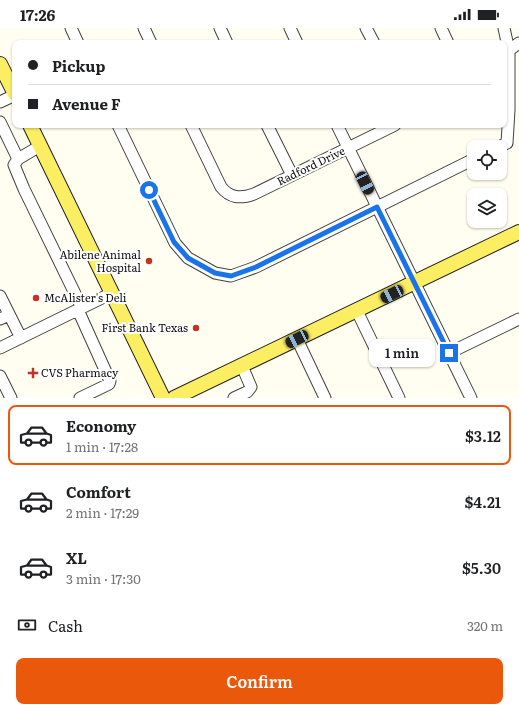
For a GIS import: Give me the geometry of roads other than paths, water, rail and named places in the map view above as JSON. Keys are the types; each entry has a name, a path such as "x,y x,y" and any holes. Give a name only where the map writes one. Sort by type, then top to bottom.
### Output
{"main road":[{"path":"0,64 12,88"},
{"path":"31,128 163,398"},
{"path":"174,398 519,232"}],"street":[{"path":"71,28 77,40"},
{"path":"144,28 150,40"},
{"path":"220,28 226,40"},
{"path":"290,28 296,40"},
{"path":"366,28 372,40"},
{"path":"441,28 447,40"},
{"path":"504,28 505,40"},
{"path":"507,51 519,43"},
{"path":"507,71 509,110 507,143"},
{"path":"0,102 12,96"},
{"path":"0,122 18,159"},
{"path":"119,128 174,242 188,258 215,273 231,276 256,267 467,162"},
{"name":"Radford Drive","path":"192,128 221,187 226,193 234,197 245,197 389,128"},
{"path":"268,128 292,175"},
{"path":"338,128 471,398"},
{"path":"40,146 18,159 14,165 80,309 110,381 109,384 80,398"},
{"path":"0,348 112,293"},
{"path":"0,296 5,317 21,338"},
{"path":"357,311 400,398"},
{"path":"449,353 519,319"},
{"path":"297,339 325,398"},
{"path":"234,398 247,392 251,387 242,366"},
{"path":"0,376 11,398"}],"place":[{"name":"Abilene Animal Hospital","path":"149,261"},
{"name":"McAlister's Deli","path":"36,298"},
{"name":"First Bank Texas","path":"196,328"},
{"name":"CVS Pharmacy","path":"33,373"}]}
